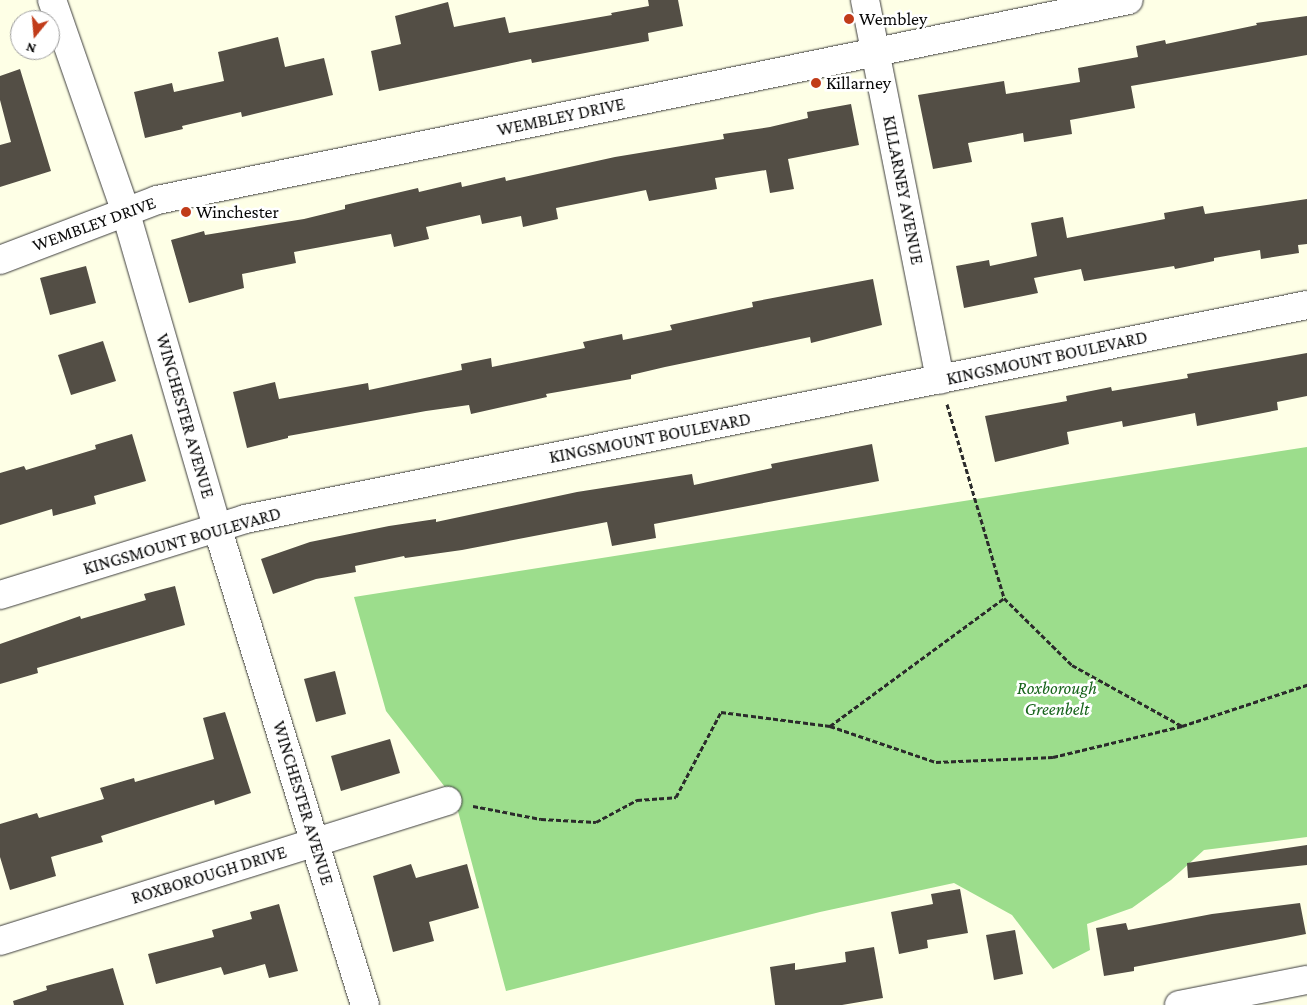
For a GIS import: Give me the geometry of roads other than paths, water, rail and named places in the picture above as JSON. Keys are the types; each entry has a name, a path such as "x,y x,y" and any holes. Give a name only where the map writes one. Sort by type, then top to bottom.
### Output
{"street":[{"name":"WINCHESTER AVENUE","path":"52,0 125,210 217,527 316,841 365,1005"},
{"name":"KILLARNEY AVENUE","path":"865,0 940,380"},
{"name":"WEMBLEY DRIVE","path":"0,260 125,210 157,200 1129,0"},
{"name":"KINGSMOUNT BOULEVARD","path":"0,595 217,527 1307,305"},
{"name":"ROXBOROUGH DRIVE","path":"0,941 448,801"},
{"path":"1179,1005 1307,980"}],"place":[{"name":"Wembley","path":"849,19"},
{"name":"Killarney","path":"816,83"},
{"name":"Winchester","path":"186,212"}],"park label":[{"name":"Roxborough Greenbelt","path":"1057,700"}]}
